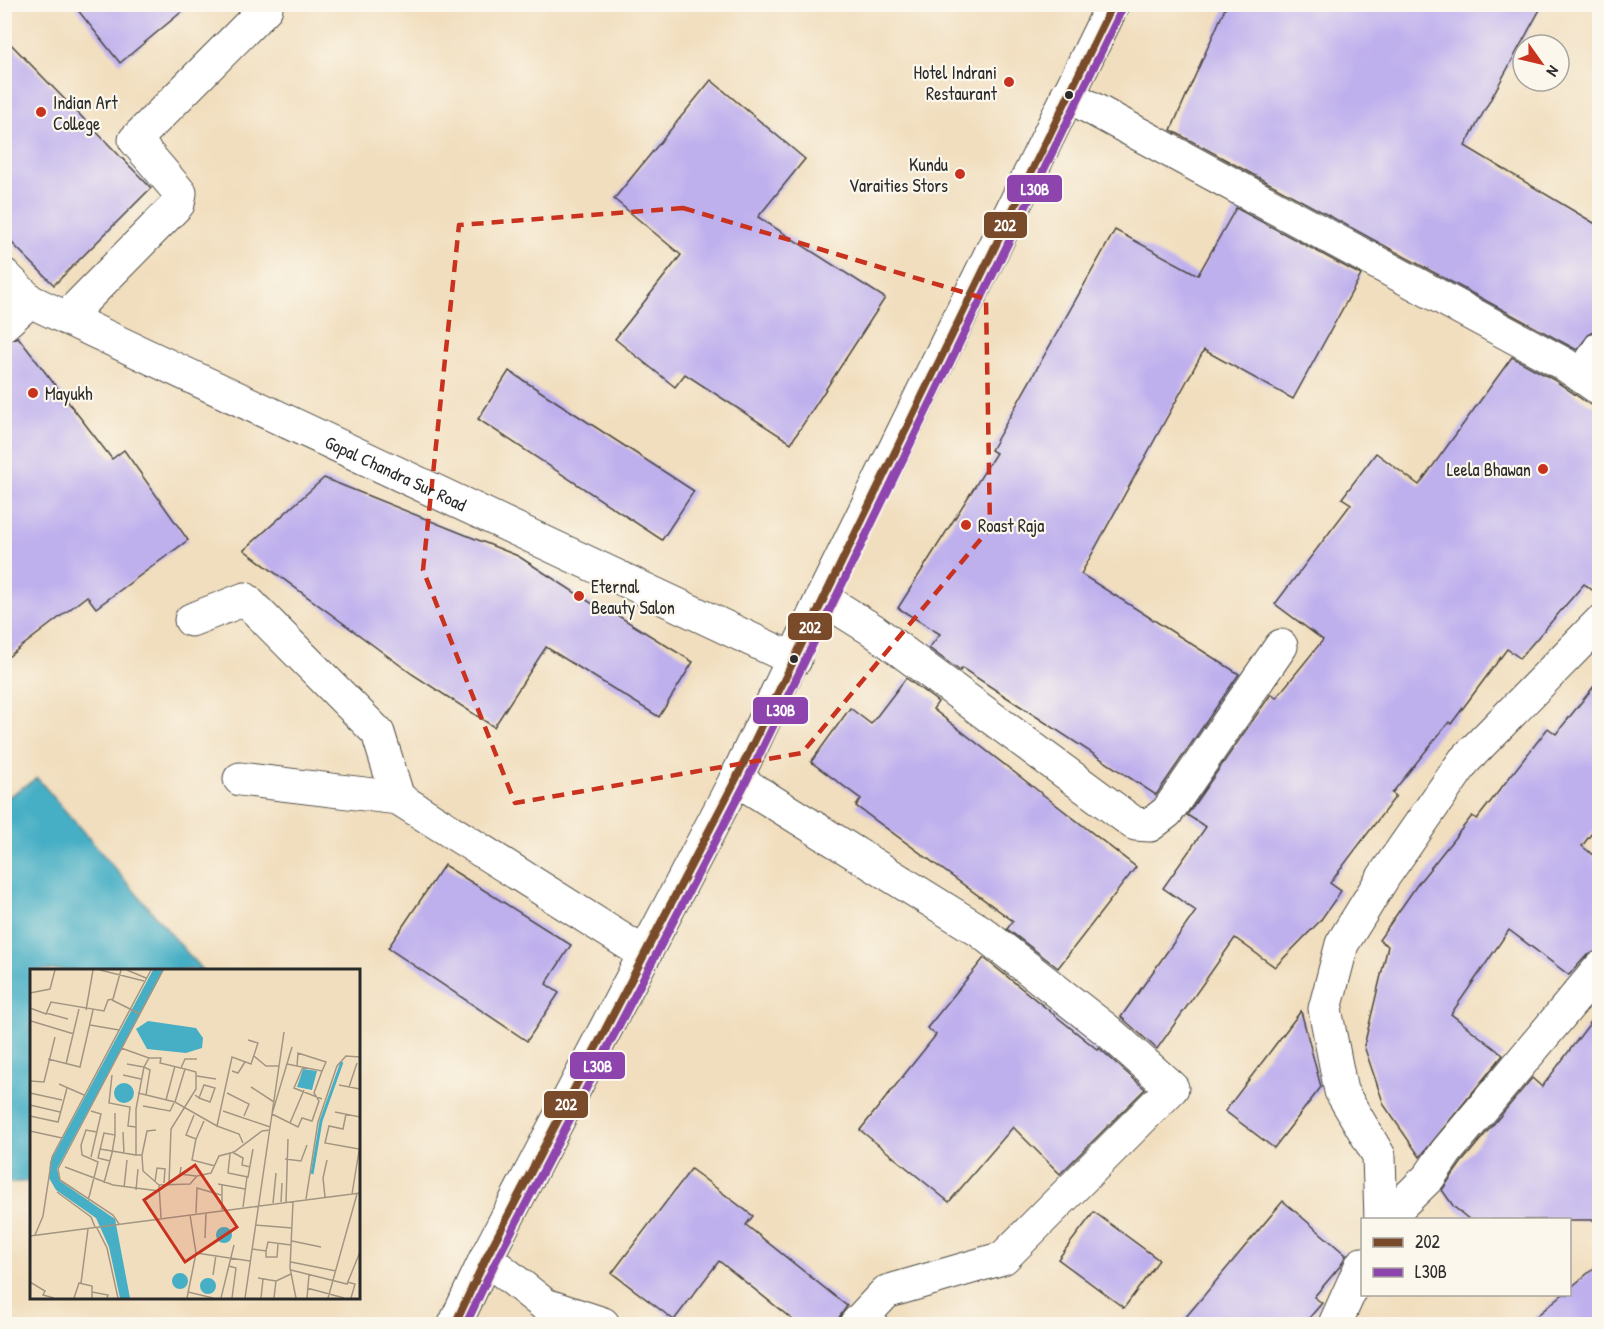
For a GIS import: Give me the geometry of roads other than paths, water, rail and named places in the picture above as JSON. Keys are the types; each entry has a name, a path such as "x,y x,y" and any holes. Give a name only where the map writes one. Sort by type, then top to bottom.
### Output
{"street":[{"path":"455,1324 486,1258 736,779 795,660 822,598 1113,4"},
{"path":"66,318 178,204 180,193 135,140 266,8"},
{"path":"1067,95 1591,383 1599,348"},
{"name":"Gopal Chandra Sur Road","path":"4,275 30,301 795,660"},
{"path":"4,324 30,301"},
{"path":"822,598 873,630 1135,824 1150,825 1167,812 1281,646"},
{"path":"191,620 245,599 378,733 398,798"},
{"path":"1383,1218 1379,1156 1341,1091 1325,1009 1342,944 1384,876 1464,761 1593,639"},
{"path":"736,779 980,931 1108,1031 1172,1088 1003,1258 886,1292 856,1324"},
{"path":"240,780 398,798 645,954"},
{"path":"1385,1218 1429,1177 1446,1152 1599,968"},
{"path":"486,1258 545,1305 603,1324"},
{"path":"1335,1324 1361,1266"}],"water":[{"path":"37,778 201,969 30,969 30,1181 9,1183 4,1180 5,799"}],"place":[{"name":"Hotel Indrani Restaurant","path":"1009,82"},
{"name":"Indian Art College","path":"41,112"},
{"name":"Kundu Varaities Stors","path":"960,174"},
{"name":"Mayukh","path":"33,393"},
{"name":"Leela Bhawan","path":"1543,469"},
{"name":"Roast Raja","path":"966,525"},
{"name":"Eternal Beauty Salon","path":"579,596"}]}
